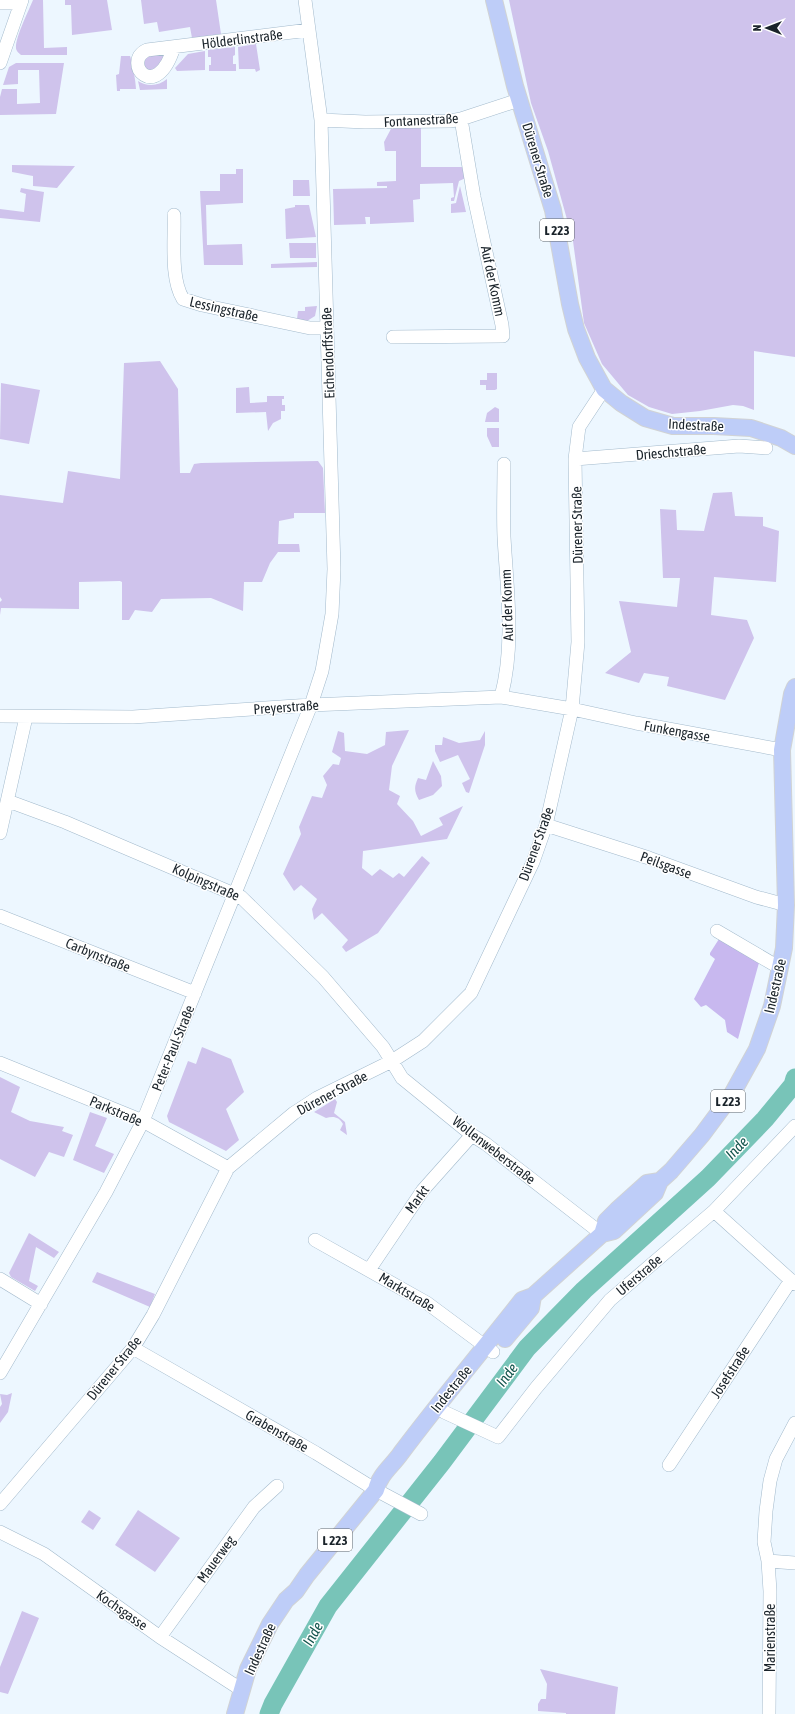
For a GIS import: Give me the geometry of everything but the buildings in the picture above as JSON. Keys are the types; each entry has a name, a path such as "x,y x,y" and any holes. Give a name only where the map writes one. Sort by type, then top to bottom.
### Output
{"main road":[{"name":"Dürener Straße","path":"494,0 519,100 553,210 576,329 587,358 604,389"},
{"name":"Indestraße","path":"604,389 621,403 645,418 673,426 751,428 781,438 795,446"},
{"name":"Indestraße","path":"235,1714 252,1658 270,1624 286,1600 296,1591 319,1559 376,1490 385,1487 406,1463 445,1412 522,1300 533,1296 602,1234 614,1231 655,1193 660,1181 671,1171 702,1136 731,1096 749,1066 757,1049 772,1006 790,906 782,750 792,694 795,687"}],"street":[{"name":"Eichendorffstraße","path":"305,0 321,120 334,584 332,614 323,664 311,705"},
{"path":"0,4 21,2 0,63"},
{"name":"Hölderlinstraße","path":"174,47 309,30"},
{"name":"Fontanestraße","path":"321,120 436,122 462,119 519,100"},
{"name":"Auf der Komm","path":"393,337 502,336 502,325 466,151 462,119"},
{"name":"Lessingstraße","path":"174,215 176,275 178,289 183,299 202,305 310,328 326,328"},
{"name":"Dürener Straße","path":"0,1504 133,1348 153,1315 228,1168 294,1113 323,1095 392,1061 423,1042 471,993 533,862 546,825 572,709 578,642 575,459 579,427 604,389"},
{"name":"Drieschstraße","path":"575,459 739,446 766,448"},
{"name":"Auf der Komm","path":"501,697 505,681 509,643 509,594 504,536 504,464"},
{"name":"Preyerstraße","path":"0,716 133,717 311,705 501,697 572,709"},
{"name":"Peter-Paul-Straße","path":"0,1373 106,1192 143,1122 311,705"},
{"name":"Funkengasse","path":"572,709 636,723 782,750"},
{"path":"0,833 26,717"},
{"name":"Kolpingstraße","path":"8,801 65,822 234,893 246,901 323,977 383,1047 392,1061"},
{"name":"Peilsgasse","path":"546,825 648,858 756,897 790,906"},
{"name":"Carbynstraße","path":"0,916 195,993"},
{"path":"717,931 780,968"},
{"name":"Wollenweberstraße","path":"392,1061 402,1078 472,1135 486,1144 602,1234"},
{"name":"Parkstraße","path":"0,1063 143,1122 228,1168"},
{"name":"Uferstraße","path":"445,1412 498,1437 536,1388 610,1300 714,1211 795,1126"},
{"name":"Markt","path":"369,1270 423,1190 472,1135"},
{"path":"714,1211 793,1282"},
{"name":"Marktstraße","path":"316,1240 427,1303 489,1349"},
{"path":"0,1279 41,1304"},
{"name":"Josefstraße","path":"668,1465 793,1282"},
{"name":"Grabenstraße","path":"133,1348 316,1453 376,1490 421,1514"},
{"name":"Marienstraße","path":"769,1714 770,1591 768,1561 764,1542 770,1481 776,1459 795,1423"},
{"name":"Mauerweg","path":"160,1637 254,1507 276,1486"},
{"name":"Kochsgasse","path":"0,1532 44,1554 160,1637 242,1690"},
{"path":"768,1561 795,1563"}],"shaded area":[{"path":"33,0 43,0 44,48 67,47 67,55 21,55 17,51 16,43"},
{"path":"65,0 107,0 112,30 72,35 71,5 65,5"},
{"path":"141,0 216,0 221,34 192,38 190,27 159,32 157,22 144,24"},
{"path":"509,0 795,0 795,357 754,351 754,410 743,406 733,405 672,414 649,407 628,395 602,364 584,323 573,241 548,151 531,103"},
{"path":"256,44 260,70 256,72 255,69 239,69 238,47"},
{"path":"235,47 233,64 236,64 236,71 209,71 211,57 208,57 208,50"},
{"path":"205,51 205,70 177,71 175,68 188,54"},
{"path":"161,54 165,55 155,72 144,69 143,60 147,57"},
{"path":"121,56 130,56 136,89 120,89 120,91 117,91 116,75 119,74"},
{"path":"16,63 64,63 56,114 0,115 0,97 2,89 17,89 17,104 40,103 39,70 18,70 18,84 3,85 9,67"},
{"path":"167,79 167,89 140,90 138,81 153,85"},
{"path":"392,127 421,128 421,167 466,167 468,177 459,181 454,201 451,201 451,198 454,197 453,183 420,184 420,199 413,200 414,222 370,224 370,217 365,217 366,224 334,225 333,189 387,188 387,186 377,186 377,182 396,181 396,151 385,151 384,142"},
{"path":"12,165 75,166 57,188 33,186 33,176 12,172"},
{"path":"236,169 243,169 243,203 206,205 207,245 242,244 243,265 204,265 200,191 220,191 220,174 236,174"},
{"path":"293,180 309,180 310,196 293,196"},
{"path":"460,186 466,212 451,213 451,204 456,203"},
{"path":"21,188 44,192 40,222 0,218 0,209 24,212 26,194 20,192"},
{"path":"295,205 309,205 316,237 286,239 285,209 295,207"},
{"path":"289,243 316,243 316,258 290,258"},
{"path":"317,262 317,267 271,268 271,264"},
{"path":"317,306 315,316 307,321 297,319 298,311 305,311 305,307"},
{"path":"160,361 178,389 180,473 190,473 194,464 201,463 318,461 323,468 325,513 294,513 294,518 279,521 278,544 299,544 300,552 278,552 270,563 262,582 244,582 243,611 211,598 161,599 152,612 135,610 129,620 122,620 122,582 120,581 79,582 79,609 1,608 0,615 0,602 2,600 0,597 0,495 63,503 68,471 120,479 124,363"},
{"path":"487,373 497,373 497,389 486,390 486,385 480,385 480,380 487,380"},
{"path":"1,383 40,390 29,444 0,439"},
{"path":"249,387 250,403 267,402 267,396 284,396 284,399 282,399 282,405 285,405 285,411 281,411 281,419 273,423 268,431 266,412 236,413 236,388"},
{"path":"495,407 499,409 499,422 485,422 487,413"},
{"path":"487,428 499,428 499,447 492,447 487,436"},
{"path":"732,492 735,516 763,517 763,526 779,531 776,582 714,577 711,615 747,620 754,638 725,700 667,686 669,677 644,673 639,683 605,673 631,652 619,601 677,607 680,578 663,578 660,509 676,510 677,530 704,531 713,493"},
{"path":"409,730 392,766 389,790 400,796 397,804 413,821 421,836 443,825 439,818 463,806 447,839 363,851 362,868 372,876 380,869 393,878 399,873 404,877 422,856 430,863 378,933 346,952 342,947 348,940 322,913 314,920 312,909 317,899 301,885 294,891 283,874 301,834 299,827 312,796 322,798 327,785 323,776 333,764 339,765 341,758 332,752 338,731 344,733 345,751 367,754 385,745 386,732"},
{"path":"485,731 485,745 469,793 466,792 462,783 470,779 458,755 440,762 435,751 435,745 442,745 443,737 459,743 480,740"},
{"path":"433,761 441,776 442,786 433,795 419,800 415,789 418,778 426,780"},
{"path":"719,939 760,959 738,1039 727,1032 725,1020 706,1005 701,1007 694,999 715,959 710,955 710,953"},
{"path":"202,1047 231,1059 244,1092 226,1109 239,1140 226,1151 169,1122 167,1116 188,1061 196,1064"},
{"path":"0,1077 20,1087 11,1112 30,1121 64,1127 62,1131 73,1135 64,1157 49,1152 35,1177 0,1159"},
{"path":"335,1099 337,1102 334,1113 345,1122 347,1135 340,1130 343,1124 338,1118 326,1118 314,1112"},
{"path":"90,1112 107,1118 95,1146 114,1154 104,1173 73,1160"},
{"path":"29,1233 59,1252 54,1258 36,1247 29,1281 38,1286 35,1291 11,1277 9,1273"},
{"path":"97,1272 155,1294 150,1307 92,1282"},
{"path":"12,1393 8,1412 0,1423 0,1407 2,1404 0,1394 7,1395"},
{"path":"89,1510 101,1518 93,1530 81,1522"},
{"path":"138,1510 180,1538 155,1572 115,1545"},
{"path":"22,1611 39,1618 8,1694 0,1692 0,1667"},
{"path":"540,1669 618,1687 615,1714 566,1714 538,1711 538,1704 541,1699 546,1699 547,1684"}],"waterway":[{"name":"Inde","path":"269,1714 273,1704 328,1606 442,1462 527,1348 584,1290 708,1178 765,1119 793,1085 795,1078"}]}
